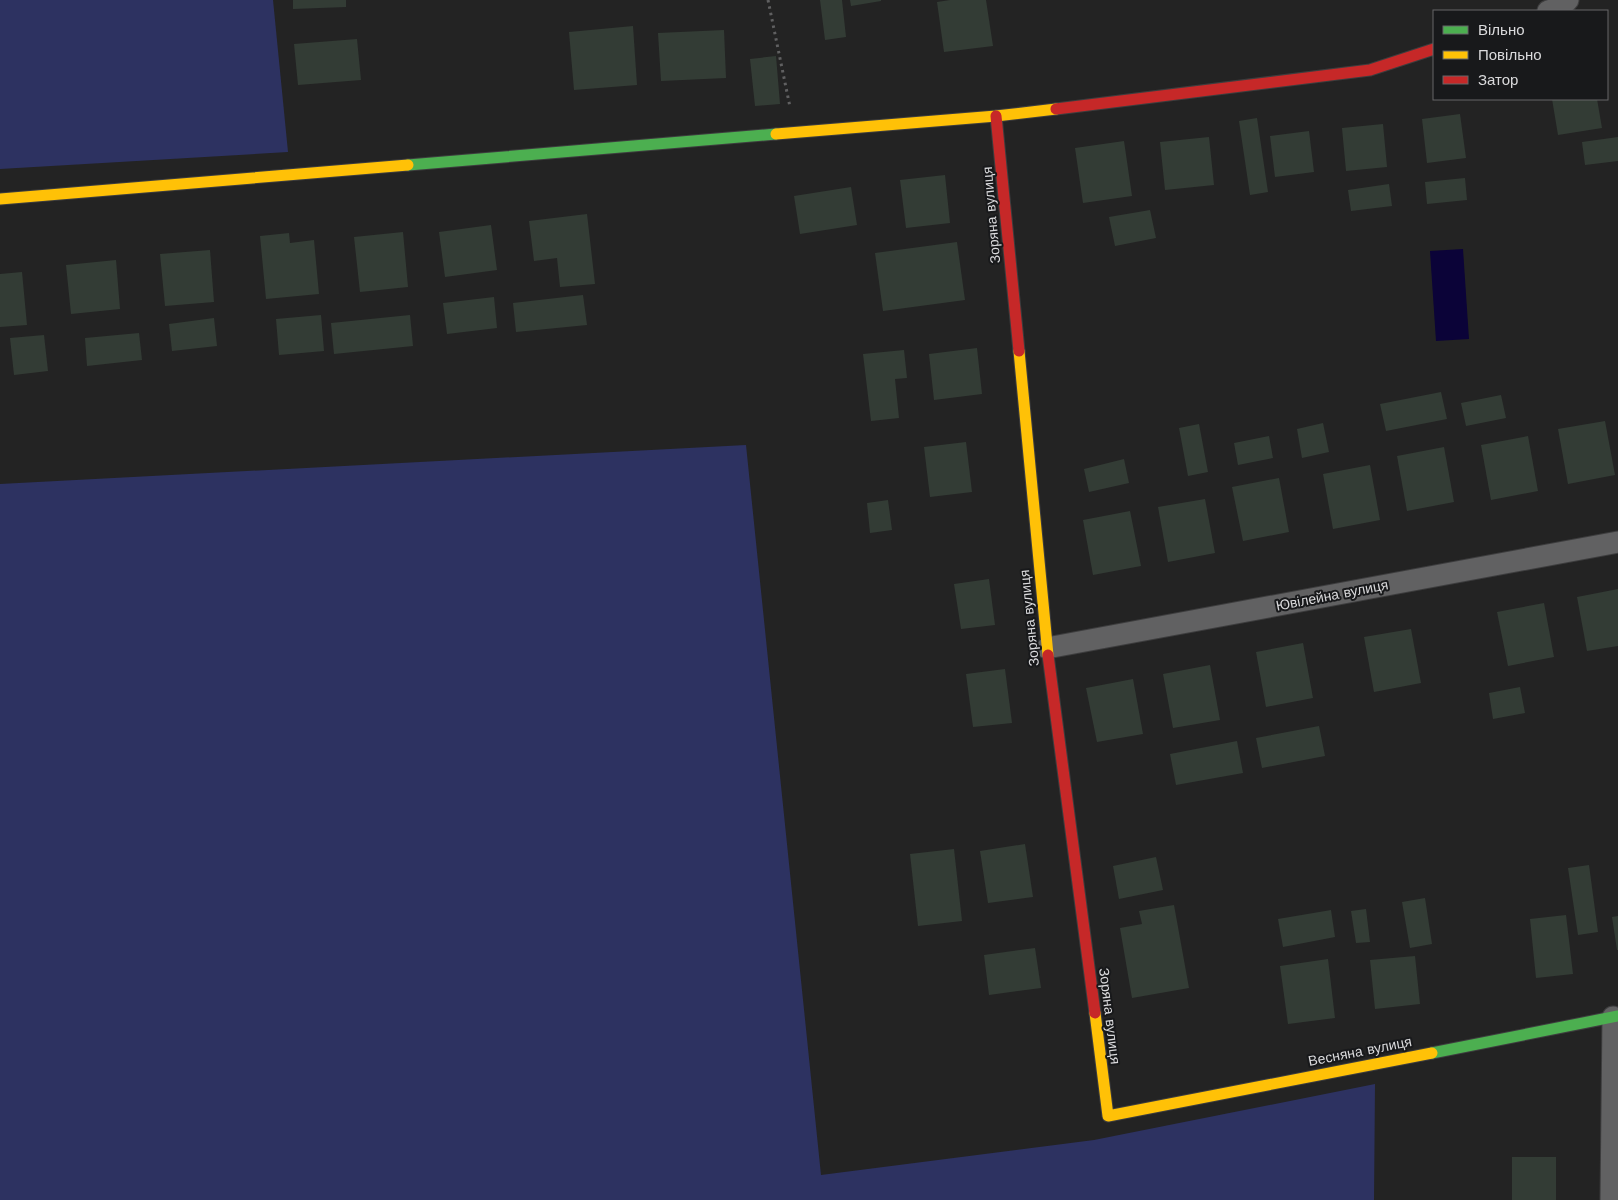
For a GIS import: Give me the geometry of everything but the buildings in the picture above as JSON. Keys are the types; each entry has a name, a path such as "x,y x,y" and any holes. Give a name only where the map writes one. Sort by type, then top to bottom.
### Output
{"street":[{"path":"1551,10 1558,8 1568,0"},
{"path":"0,199 996,116 1370,70 1433,49"},
{"name":"Зоряна вулиця","path":"996,116 1047,648 1108,1116"},
{"name":"Ювілейна вулиця","path":"1047,648 1618,542"},
{"path":"1611,1200 1615,1017"},
{"name":"Весняна вулиця","path":"1108,1116 1615,1017"}],"path":[{"path":"768,0 795,132"}],"shaded area":[{"path":"0,0 273,0 288,152 0,169"},
{"path":"1463,249 1469,339 1436,341 1430,251"},
{"path":"746,445 821,1175 1094,1140 1375,1084 1374,1200 0,1200 0,484"}],"traffic: fast":[{"path":"408,165 776,134"},
{"path":"1432,1053 1618,1016"}],"traffic: slow":[{"path":"776,134 996,116 1056,109"},
{"path":"0,199 408,165"},
{"path":"1019,351 1048,655"},
{"path":"1095,1013 1108,1116 1432,1053"}],"traffic: jam":[{"path":"1056,109 1370,70 1433,49"},
{"path":"996,116 1019,351"},
{"path":"1048,655 1095,1013"}]}
